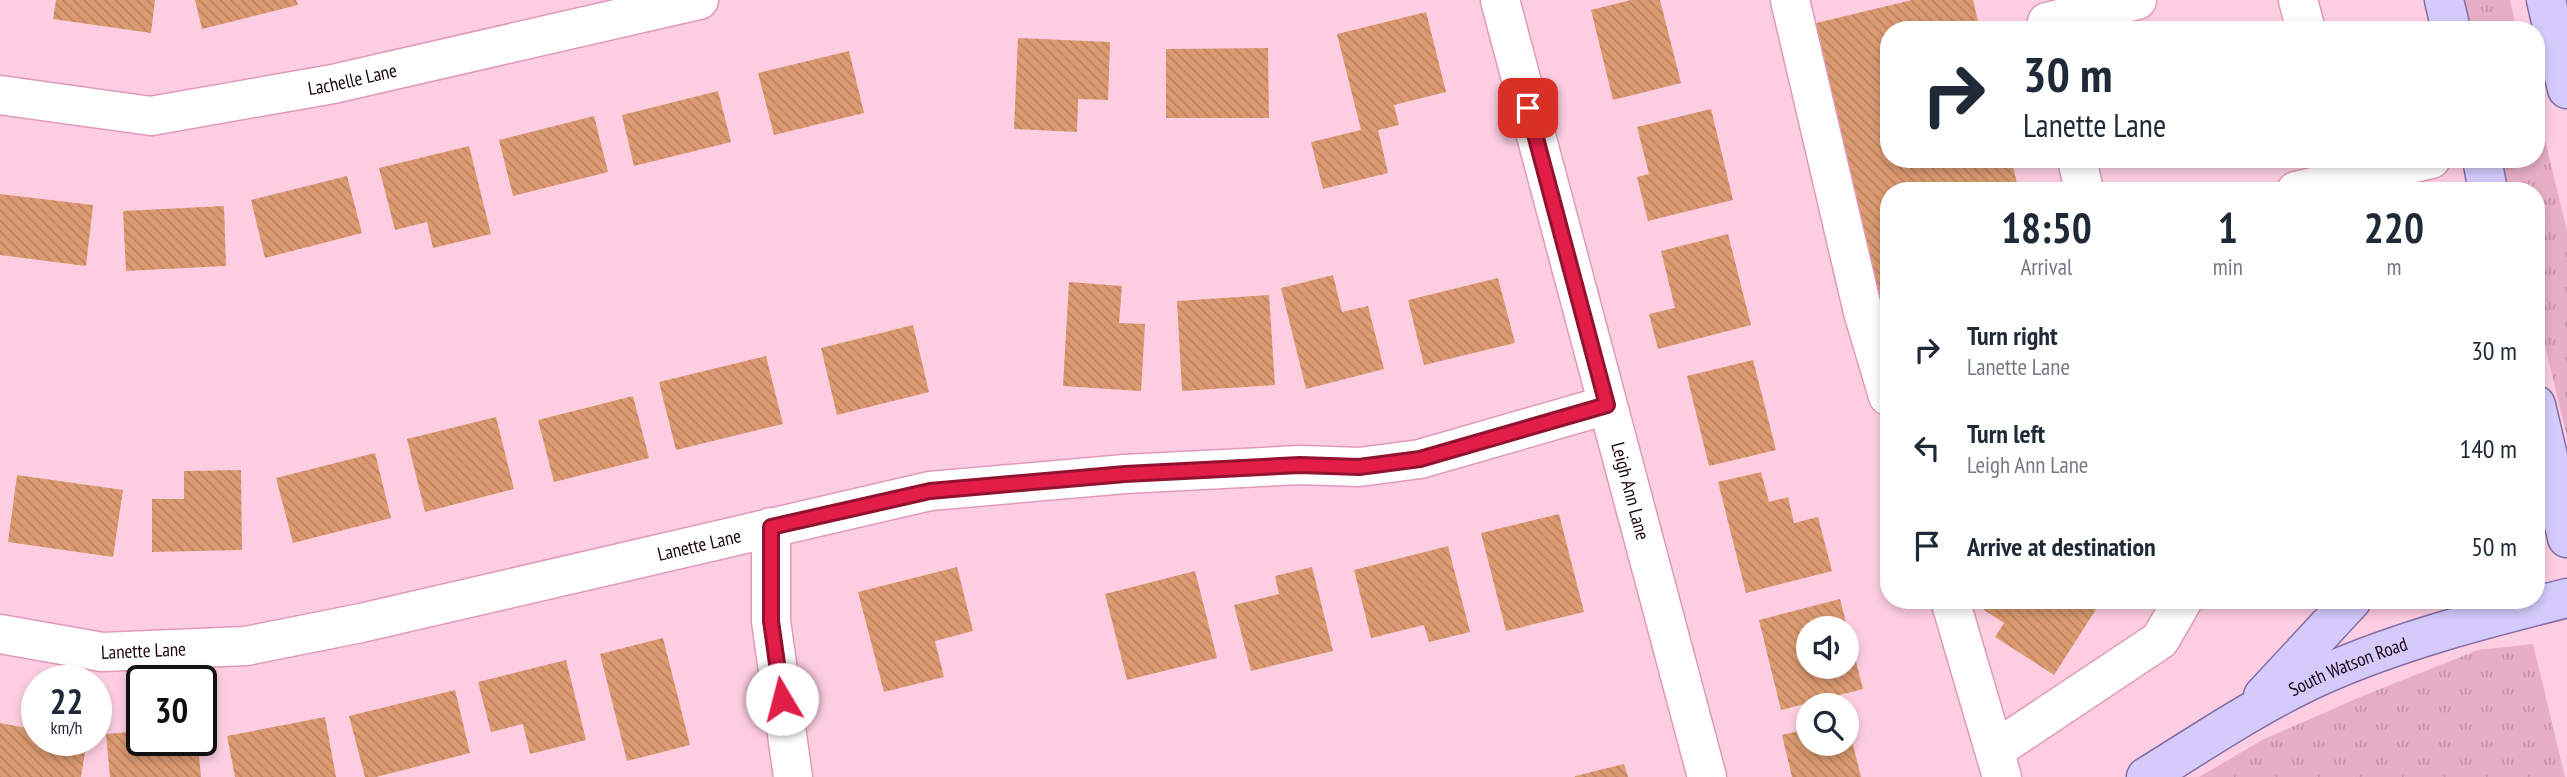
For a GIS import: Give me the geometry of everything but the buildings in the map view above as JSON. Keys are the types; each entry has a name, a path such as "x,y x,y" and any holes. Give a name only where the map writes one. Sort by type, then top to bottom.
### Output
{"main road":[{"path":"2444,0 2449,21"},
{"path":"2546,0 2567,89"},
{"path":"2545,444 2567,538"},
{"name":"South Watson Road","path":"2545,603 2567,598"},
{"path":"2251,711 2274,682 2343,609"},
{"name":"South Watson Road","path":"2146,777 2251,711 2323,675 2446,628 2523,609"}],"street":[{"name":"Lachelle Lane","path":"0,95 151,116 333,84 699,0"},
{"name":"Leigh Ann Lane","path":"1500,0 1707,777"},
{"path":"1790,0 1863,312 1880,369"},
{"path":"2051,21 2137,0"},
{"path":"2298,0 2304,21"},
{"path":"2326,182 2386,168"},
{"name":"Lanette Lane","path":"0,634 102,652 246,646 361,623 930,491 1125,474 1300,465 1359,467 1420,459 1607,405"},
{"path":"771,527 771,621 793,777"},
{"path":"1953,609 1999,763 2160,640 2178,609"}],"green space":[{"path":"2461,0 2510,0 2515,21 2466,21"},
{"path":"2545,140 2567,231 2567,437 2545,346 2545,182 2505,182 2501,168 2545,168"},
{"path":"2533,644 2565,777 2199,777 2264,739 2478,650"}],"route":[{"path":"782,699 771,621 771,527 930,491 1125,474 1300,465 1359,467 1420,459 1607,405 1528,108"}]}
